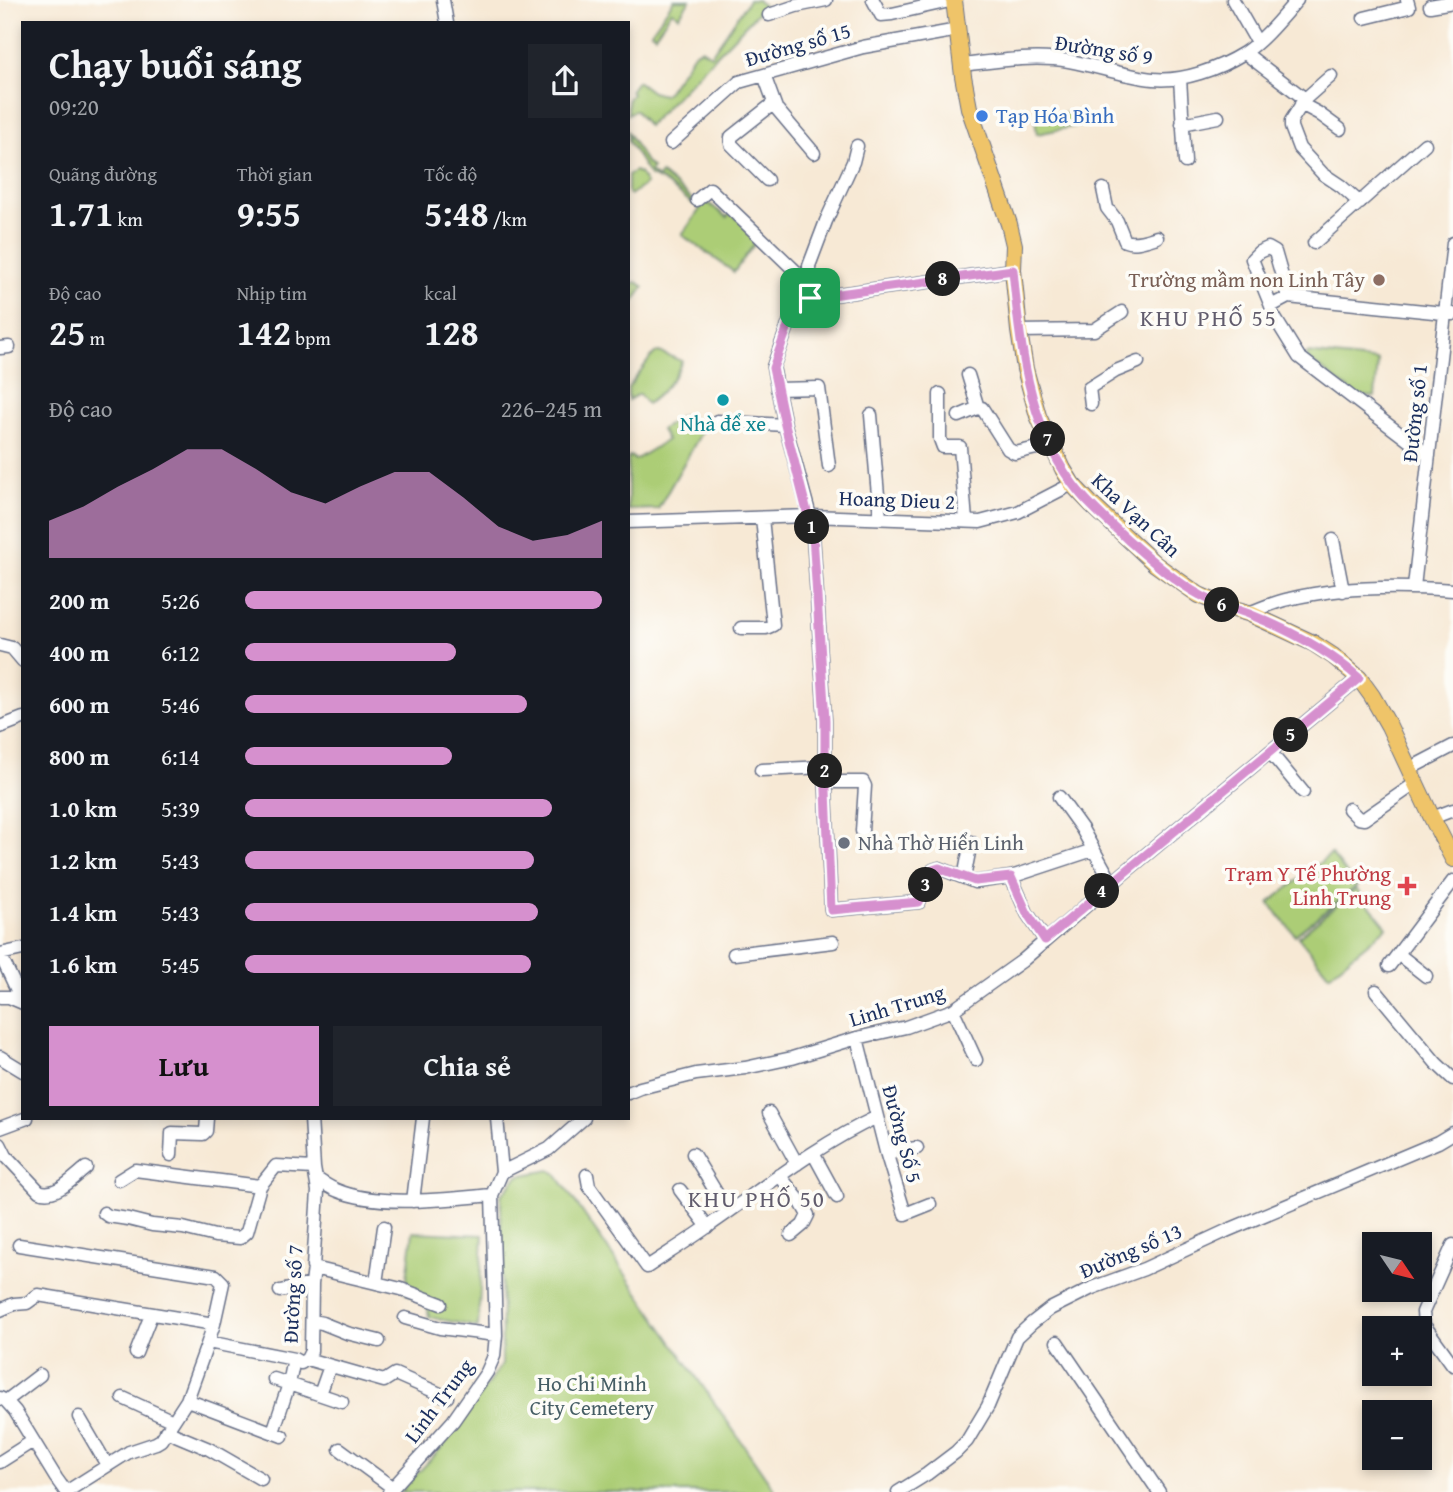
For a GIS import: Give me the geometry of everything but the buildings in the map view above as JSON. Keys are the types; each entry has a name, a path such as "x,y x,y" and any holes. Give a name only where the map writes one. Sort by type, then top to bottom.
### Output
{"main road":[{"name":"Kha Vạn Cân","path":"954,0 969,108 1014,245 1013,270 1025,369 1038,416 1072,484 1155,564 1199,595 1313,643 1359,678 1389,726 1453,859"}],"street":[{"path":"443,0 447,21"},
{"path":"769,15 826,0"},
{"path":"873,0 881,15 954,0"},
{"path":"1233,0 1258,42"},
{"name":"Đường số 9","path":"962,65 1017,59 1068,61 1153,79 1189,77 1244,53 1258,42 1297,0"},
{"path":"1430,6 1453,2"},
{"path":"1364,18 1408,4"},
{"name":"Đường số 15","path":"671,143 739,82 863,47 958,30"},
{"path":"1244,53 1340,129"},
{"path":"764,75 776,108 814,152"},
{"path":"1331,76 1303,102 1291,121 1291,127 1299,148 1323,174 1360,203"},
{"path":"1181,78 1185,162"},
{"path":"767,180 731,144 731,137 774,103"},
{"path":"1182,124 1218,117"},
{"path":"1314,243 1425,144"},
{"path":"857,146 853,162 809,266 810,291 793,312 773,368 813,535 825,720 831,910 919,902 933,870 939,868 975,881 1011,877 1093,850"},
{"path":"697,200 710,189 810,291"},
{"path":"1103,189 1107,208 1117,221 1127,243 1157,237"},
{"path":"1288,297 1275,252 1268,248 1259,251 1252,259 1273,315 1298,357 1429,456"},
{"name":"Đường số 1","path":"1414,587 1449,313 1453,249"},
{"path":"810,291 1013,270"},
{"path":"1271,306 1288,297 1449,313"},
{"path":"1019,331 1094,330 1122,312"},
{"path":"1091,404 1089,388 1116,371 1138,362"},
{"path":"968,375 978,408"},
{"path":"778,389 819,388 829,466"},
{"path":"940,394 940,439 943,447 960,447 966,522"},
{"path":"959,416 982,408 1007,449 1015,453 1051,445"},
{"path":"871,415 880,518"},
{"path":"717,421 785,425"},
{"name":"Hoang Dieu 2","path":"630,522 810,516 980,522 1018,512 1072,484"},
{"path":"740,628 766,628 773,625 762,518"},
{"path":"1333,540 1343,591"},
{"path":"1248,614 1287,599 1320,593 1414,587 1453,590"},
{"path":"0,645 12,648 21,659"},
{"name":"Linh Trung","path":"630,1092 696,1074 745,1068 792,1058 857,1038 906,1027 953,1010 1022,961 1359,678"},
{"path":"0,727 21,720"},
{"path":"1349,809 1358,818 1364,819 1413,776 1453,746"},
{"path":"1270,752 1303,792"},
{"path":"761,770 825,767"},
{"path":"825,782 863,782 862,831"},
{"path":"1059,797 1082,829 1112,883"},
{"path":"1432,818 1453,810"},
{"path":"964,878 971,842"},
{"path":"1011,877 1027,913 1045,940"},
{"path":"1389,966 1453,881"},
{"path":"734,954 833,942"},
{"path":"21,949 0,954 21,999"},
{"path":"1398,954 1426,976"},
{"path":"1376,991 1436,1063 1453,1079"},
{"path":"0,997 9,997 21,1002"},
{"path":"953,1010 976,1060"},
{"name":"Đường Số 5","path":"857,1038 905,1214 929,1203"},
{"path":"0,1057 21,1071"},
{"path":"769,1113 797,1164"},
{"path":"587,1175 589,1186 647,1267 779,1175 850,1130 877,1117"},
{"path":"0,1128 22,1120"},
{"path":"171,1155 172,1133 203,1134 207,1120"},
{"name":"Đường số 7","path":"208,1342 300,1359 311,1351 318,1191 311,1120"},
{"path":"413,1201 423,1120"},
{"path":"497,1120 502,1172 549,1149 582,1120"},
{"name":"Đường số 13","path":"898,1492 927,1474 967,1441 988,1406 1017,1337 1051,1309 1092,1288 1144,1269 1226,1231 1438,1142 1453,1133"},
{"path":"0,1144 6,1156 44,1193 58,1190 86,1168"},
{"path":"886,1152 917,1148"},
{"path":"813,1153 837,1197"},
{"path":"693,1154 728,1212"},
{"path":"104,1213 152,1225 240,1238 247,1232 260,1186 276,1166 315,1174 337,1190 357,1196 413,1201 492,1195"},
{"path":"119,1180 135,1170 260,1186"},
{"name":"Linh Trung","path":"391,1490 453,1421 487,1372 494,1356 496,1335 492,1195 502,1172"},
{"path":"779,1175 808,1215 803,1226 791,1235"},
{"path":"680,1190 708,1227"},
{"path":"376,1283 384,1227"},
{"path":"19,1245 216,1276 223,1283 214,1324 187,1400 161,1440 129,1452 66,1492 22,1422 3,1399 40,1375"},
{"path":"1453,1245 1423,1312 1424,1325 1453,1366"},
{"path":"314,1268 401,1289 441,1304"},
{"path":"280,1291 313,1284"},
{"path":"2,1307 27,1303 38,1295 214,1324"},
{"path":"136,1353 151,1315"},
{"path":"405,1318 440,1328 496,1335"},
{"path":"312,1321 323,1322 347,1333 379,1341"},
{"path":"1057,1342 1159,1492"},
{"path":"187,1400 277,1434 289,1384 300,1359 384,1381 395,1374 447,1397"},
{"path":"320,1395 330,1366"},
{"path":"274,1379 342,1402"},
{"path":"122,1398 261,1479"},
{"path":"79,1417 107,1465"},
{"path":"0,1462 33,1441"},
{"path":"340,1449 391,1490"}],"green space":[{"path":"674,0 690,0 679,16 672,11 655,35 651,32"},
{"path":"749,0 757,0 764,6 648,126 635,110 630,113 630,91 637,81 652,92 663,95 695,52 701,49 711,55"},
{"path":"1079,111 1082,125 1037,134 1035,119"},
{"path":"630,136 652,168 650,172 658,178 661,174 697,203 703,199 727,217 731,212 758,239 734,272 682,235 700,209 662,181 650,176 630,144"},
{"path":"635,171 640,173 646,184 630,195 630,174"},
{"path":"637,282 644,287 632,304 630,287"},
{"path":"655,353 682,361 676,374 647,404 639,394 630,399 630,385"},
{"path":"1307,353 1378,361 1375,397 1357,396 1307,358"},
{"path":"681,416 694,419 705,426 658,509 630,510 630,457 635,460 667,440 661,430"},
{"path":"1331,854 1357,886 1295,935 1269,903"},
{"path":"1356,889 1387,927 1329,975 1298,937"},
{"name":"Ho Chi Minh City Cemetery","path":"550,1170 556,1174 776,1492 400,1492 443,1446 502,1364 501,1195 518,1176"},
{"path":"413,1232 483,1235 478,1327 429,1317 427,1303 405,1293"}],"place":[{"name":"Tạp Hóa Bình","path":"982,116"},
{"name":"Trường mầm non Linh Tây","path":"1379,280"},
{"name":"Nhà để xe","path":"723,400"},
{"name":"Nhà Thờ Hiển Linh","path":"844,843"},
{"name":"Trạm Y Tế Phường Linh Trung","path":"1407,886"}],"district":[{"name":"KHU PHỐ 55","path":"1209,318"},
{"name":"KHU PHỐ 50","path":"757,1199"}],"route":[{"path":"1013,270 1025,369 1038,416 1072,484 1155,564 1199,595 1313,643 1359,678 1045,940 1027,913 1011,877 975,881 939,868 933,870 919,902 831,910 825,720 813,535 773,368 793,312 799,304 810,298 1013,270"}]}
